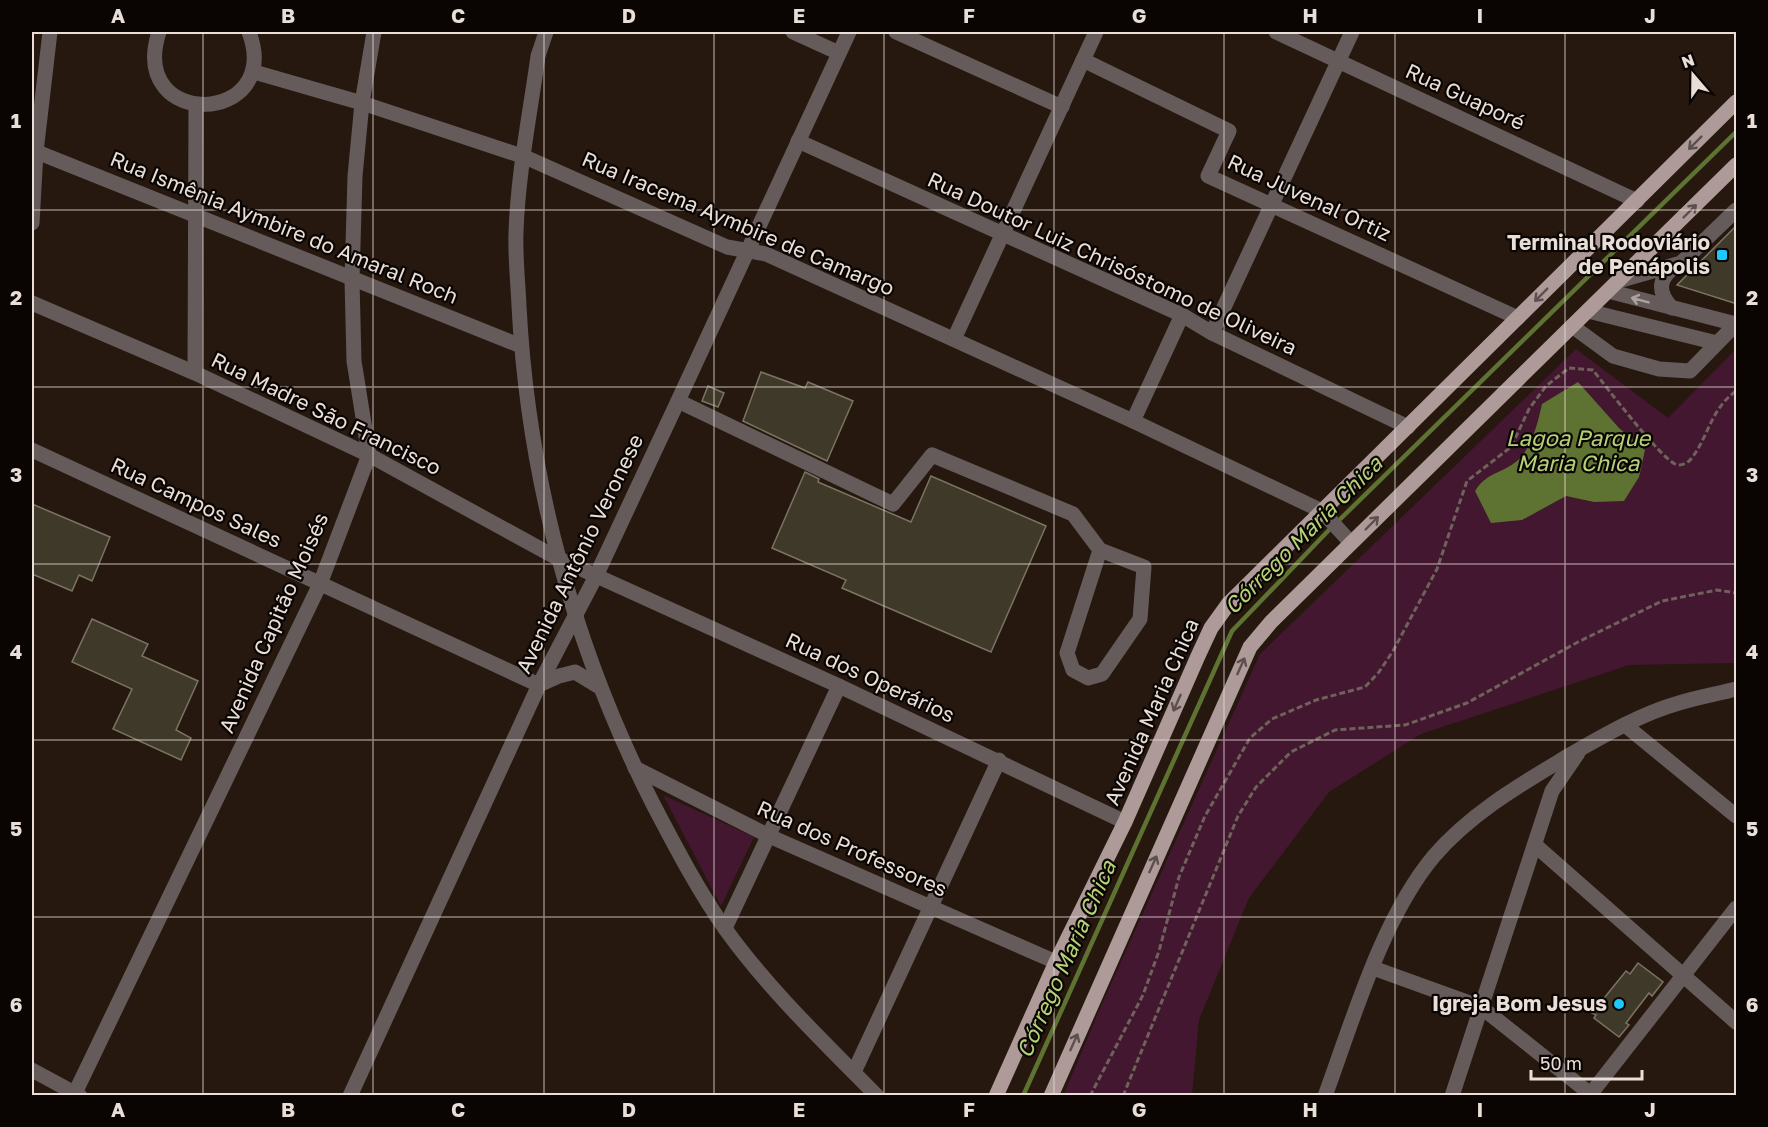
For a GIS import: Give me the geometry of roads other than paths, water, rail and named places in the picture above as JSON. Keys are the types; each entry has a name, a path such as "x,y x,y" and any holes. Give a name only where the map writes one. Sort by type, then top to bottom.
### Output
{"main road":[{"name":"Avenida Maria Chica","path":"996,1095 1056,962 1125,822 1211,628 1229,603 1324,513 1737,102"},
{"path":"1051,1095 1250,646 1350,541 1737,165"}],"street":[{"path":"32,223 34,151 50,32"},
{"path":"159,32 154,48 158,76 168,91 183,101 196,105 214,105 231,99 244,87 254,72 255,48 249,32"},
{"name":"Avenida Capitão Moisés","path":"77,1094 320,584 369,455 354,360 352,280 355,176 362,103 374,32"},
{"path":"546,32 538,56 516,232 521,346 532,440 557,558 598,686 635,768 673,843 725,928 768,985 876,1095"},
{"path":"793,32 839,53"},
{"name":"Avenida Antônio Veronese","path":"350,1095 539,685 575,611 596,576 849,32"},
{"path":"896,32 1062,107"},
{"path":"954,339 1096,32"},
{"name":"Rua Guaporé","path":"1276,32 1637,201"},
{"path":"1212,333 1352,32"},
{"name":"Rua Juvenal Ortiz","path":"1083,60 1229,131 1208,176 1518,318"},
{"name":"Rua Iracema Aymbire de Camargo","path":"254,72 362,103 525,157 727,247 766,254 1133,421 1324,513"},
{"path":"195,373 196,105"},
{"name":"Rua Doutor Luiz Chrisóstomo de Oliveira","path":"798,141 1182,315 1212,333 1408,427"},
{"name":"Rua Ismênia Aymbire do Amaral Roch","path":"34,151 195,213 352,280 521,346"},
{"path":"1672,308 1663,298 1660,285 1663,278 1737,210"},
{"path":"1613,286 1681,263"},
{"path":"1613,286 1672,308 1736,324"},
{"name":"Rua Madre São Francisco","path":"32,303 195,373 369,455 557,558 596,576"},
{"path":"1588,311 1717,343"},
{"path":"1133,421 1182,315"},
{"path":"1572,326 1613,356 1659,369 1690,371 1736,324"},
{"path":"678,401 893,504 932,455 1073,514 1100,550 1144,567 1140,620 1102,674 1089,678 1073,670 1067,654 1100,550"},
{"name":"Rua Campos Sales","path":"32,450 539,685"},
{"path":"1324,513 1350,541"},
{"name":"Rua dos Operários","path":"596,576 999,760 1125,822"},
{"path":"539,685 575,672 598,686"},
{"path":"725,928 839,686"},
{"path":"1325,1095 1373,968 1401,908 1433,857 1473,817 1522,783 1625,725 1678,703 1737,689"},
{"path":"1625,725 1737,816"},
{"path":"1452,1095 1552,791 1582,748"},
{"path":"854,1072 999,760"},
{"name":"Rua dos Professores","path":"635,768 769,836 1056,962"},
{"path":"1535,845 1737,1022"},
{"path":"1373,968 1481,1007 1591,1095 1737,909"},
{"path":"32,1070 77,1094"}],"water":[{"name":"Lagoa Parque Maria Chica","path":"1578,382 1619,428 1645,450 1639,477 1624,501 1594,502 1566,496 1522,520 1491,523 1475,491 1484,480 1522,456 1534,434 1542,404"}],"waterway":[{"name":"Córrego Maria Chica","path":"1023,1096 1232,631 1326,533 1736,132"}],"place":[{"name":"Terminal Rodoviário de Penápolis","path":"1722,255"},
{"name":"Igreja Bom Jesus","path":"1619,1004"}]}
